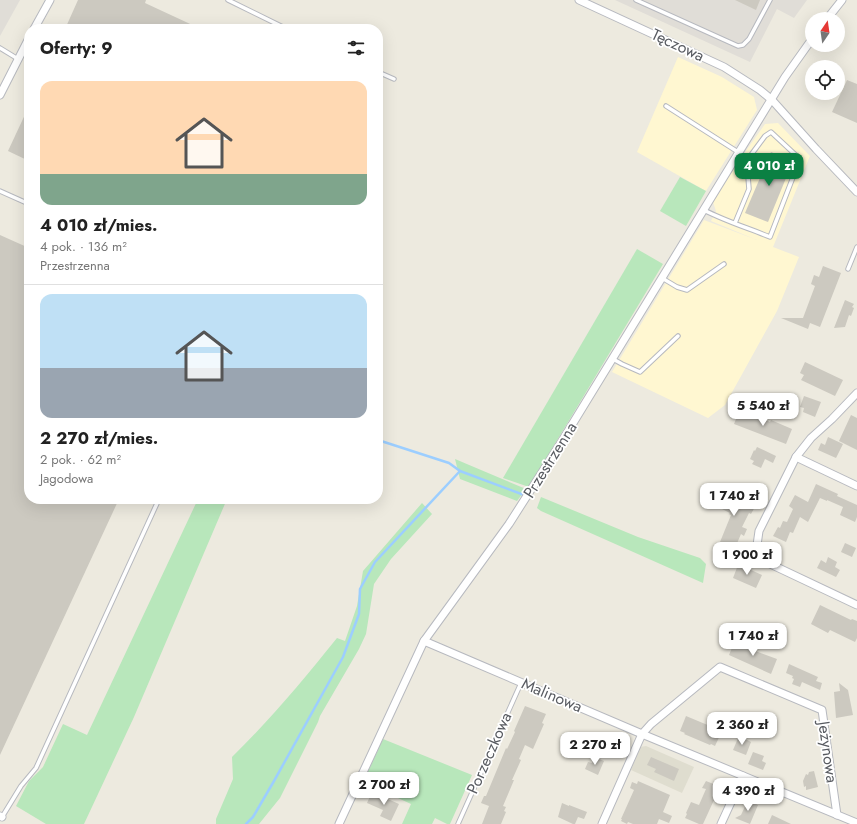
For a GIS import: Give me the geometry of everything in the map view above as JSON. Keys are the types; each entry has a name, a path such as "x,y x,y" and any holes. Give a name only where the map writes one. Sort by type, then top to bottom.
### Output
{"street":[{"path":"37,24 50,0"},
{"name":"Tęczowa","path":"579,0 724,67 760,90 772,100 857,192"},
{"path":"833,12 842,0"},
{"path":"0,95 24,48"},
{"name":"Przestrzenna","path":"338,824 424,641 510,524 613,359 788,72 805,49"},
{"path":"857,393 811,438 796,457 759,531 757,539 758,553 760,558 766,562 857,605"},
{"path":"796,457 857,486"},
{"name":"Malinowa","path":"424,641 857,824"},
{"name":"Jeżynowa","path":"642,734 650,724 720,667 822,710 837,815"},
{"path":"602,824 642,734"},
{"path":"721,824 743,776"}],"lane":[{"path":"228,0 277,24"},
{"path":"636,0 738,46 743,45 750,39 770,0"},
{"path":"0,48 18,59"},
{"path":"383,74 394,79"},
{"path":"666,106 739,153"},
{"path":"704,210 734,223 770,237 800,159 771,132 765,136 748,159 749,189 734,223"},
{"path":"0,190 24,202"},
{"path":"848,269 857,247"},
{"path":"662,278 677,287 687,290 724,264"},
{"path":"613,359 640,372 678,336"},
{"path":"1,817 21,786 36,768 157,504"},
{"name":"Porzeczkowa","path":"458,824 521,682"}],"shaded area":[{"path":"0,0 20,0 0,36"},
{"path":"615,0 807,0 794,18 777,9 750,62"},
{"path":"678,57 722,77 754,97 757,110 706,191 637,152"},
{"path":"778,123 810,156 773,247 799,257 777,311 725,405 708,418 612,372 704,220 757,240 711,221 716,211 713,202 733,169 765,124"},
{"path":"646,746 694,767 682,793 631,770 640,747"}],"green space":[{"path":"680,177 706,191 686,226 660,211"},
{"path":"637,249 663,264 529,487 503,478"},
{"path":"455,459 526,489 517,501 460,479"},
{"path":"541,497 638,537 700,558 706,564 703,583 541,511 537,508"},
{"path":"422,503 432,514 391,559 374,584 366,634 359,649 320,716 280,798 259,824 216,824 216,819 233,779 232,757 260,729 337,638 345,641 357,606 363,571"},
{"path":"196,504 225,504 134,717 84,824 46,824 16,806 29,781 43,767 63,724 87,735"},
{"path":"383,739 472,775 450,824 435,818 432,824 402,824 411,804 363,782"}],"building":[{"path":"78,0 146,0 145,3 190,24 67,24"},
{"path":"735,0 760,0 756,10"},
{"path":"847,80 857,84 857,123 832,112 838,100 845,100 845,84"},
{"path":"24,117 24,159 8,151"},
{"path":"771,152 793,161 768,222 745,213"},
{"path":"0,235 24,246 24,504 117,504 0,755"},
{"path":"823,266 841,273 820,327 810,323 808,329 781,318 803,318 815,286 811,284 814,275 819,277"},
{"path":"845,300 854,304 852,307 854,308 851,316 849,315 845,327 834,328"},
{"path":"805,362 843,380 835,396 801,380 804,375 800,373"},
{"path":"804,396 821,402 815,417 803,412 804,408 800,407"},
{"path":"740,409 770,422 771,420 792,429 786,444 734,424"},
{"path":"851,415 857,418 857,450 839,441"},
{"path":"828,437 843,444 836,458 818,450 821,443 825,445"},
{"path":"757,447 776,456 773,463 765,459 761,468 752,464 754,461 750,459"},
{"path":"816,484 857,505 857,517 855,522 840,515 843,507 820,498 808,522 800,517 793,533 790,532 786,542 773,536 778,527 780,528 783,521 787,522 793,509 789,506 795,495 808,502"},
{"path":"726,491 756,505 751,514 749,513 742,527 747,529 744,536 741,534 735,548 720,542 731,515 729,514 730,513 714,505 718,496 723,499"},
{"path":"845,543 856,548 852,557 841,552"},
{"path":"828,557 837,562 835,567 840,570 836,577 817,568 821,560 826,563"},
{"path":"738,565 744,568 745,565 752,568 751,570 762,575 756,588 733,578"},
{"path":"820,605 851,620 857,621 857,638 855,642 830,630 828,633 811,624"},
{"path":"736,638 744,642 742,646 777,659 771,674 729,655"},
{"path":"789,664 818,677 816,681 822,683 820,690 802,682 800,687 792,684 794,679 792,678 793,676 786,673"},
{"path":"839,683 848,690 853,715 836,718 834,692 840,691"},
{"path":"525,706 546,714 542,723 544,724 533,749 525,745 519,759 521,760 512,780 514,780 503,806 506,807 504,811 506,812 501,824 482,824 489,806 481,803 484,796 486,796"},
{"path":"686,716 722,731 715,746 680,731"},
{"path":"597,734 604,737 605,735 619,741 614,753 605,756 600,743 594,741"},
{"path":"739,736 751,742 746,755 733,750"},
{"path":"753,752 764,756 762,761 766,763 763,770 748,764"},
{"path":"594,757 604,761 598,775 585,769 588,762 592,763"},
{"path":"651,757 679,769 674,781 654,772 656,769 647,765"},
{"path":"814,771 818,787 806,790 806,786 804,787 803,781 806,774 808,775 809,772"},
{"path":"638,781 670,795 663,812 672,816 669,823 659,819 657,824 633,824 628,822 627,824 621,821 634,790 630,788 632,782 637,784"},
{"path":"706,781 721,787 703,824 699,824 685,818 691,802 699,805 706,789 702,788"},
{"path":"372,792 399,804 391,821 380,816 383,810 367,803"},
{"path":"748,800 758,805 750,824 735,818 741,815"},
{"path":"562,803 587,812 584,819 578,817 575,824 573,824 558,817"},
{"path":"772,815 791,824 768,824"}],"waterway":[{"path":"383,442 449,463 460,471"},
{"path":"246,824 253,817 274,781 343,657 359,614 360,589 375,562 460,471 524,495"}]}
